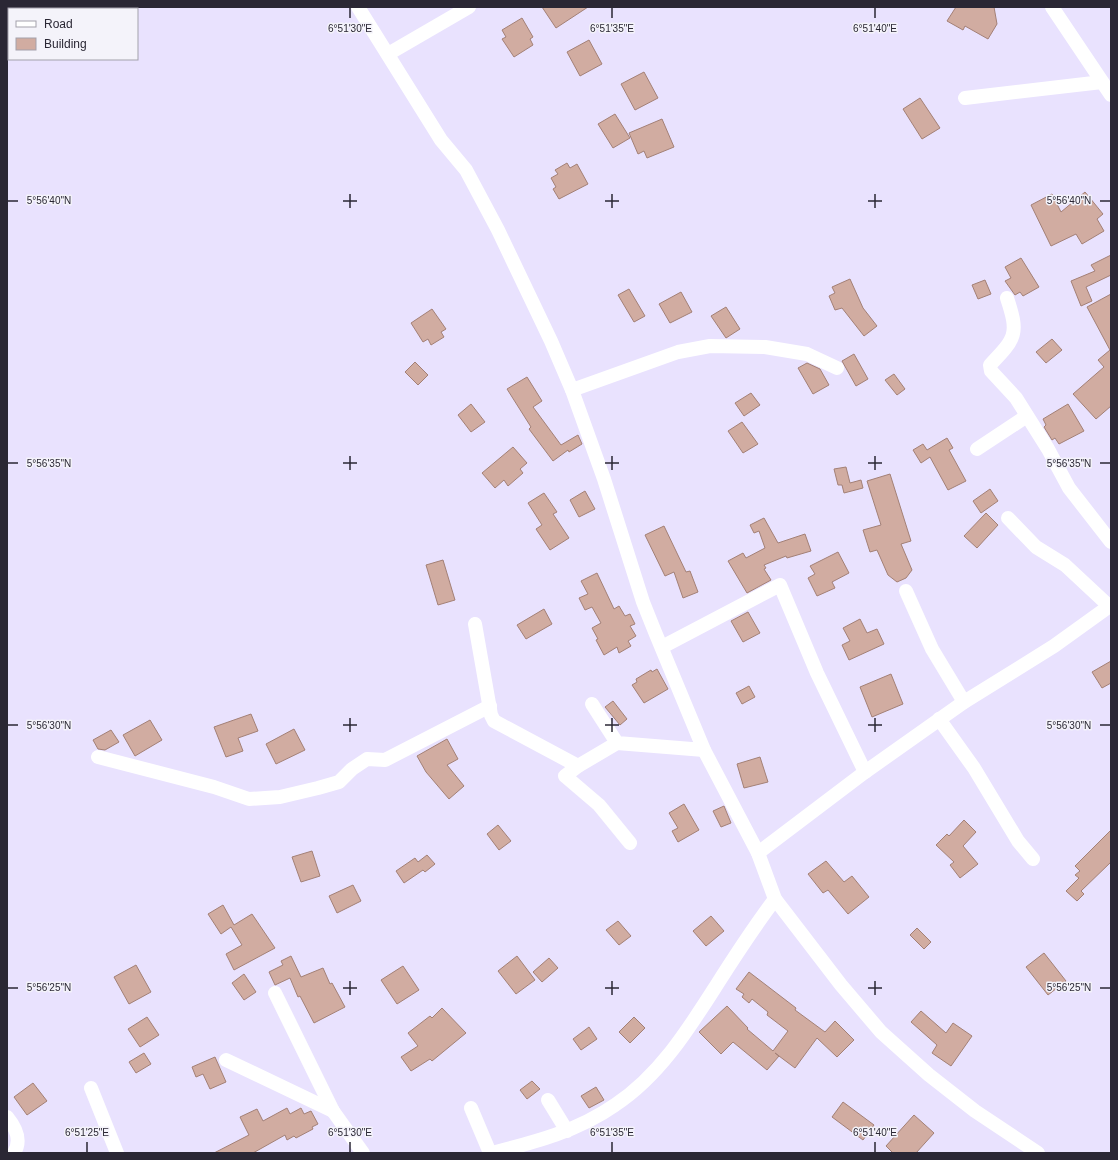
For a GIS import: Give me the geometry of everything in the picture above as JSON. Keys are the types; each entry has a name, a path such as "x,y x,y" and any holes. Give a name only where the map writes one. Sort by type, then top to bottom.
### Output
{"street":[{"path":"358,7 441,140 466,170 484,203 551,341 572,390 604,479 643,602 704,750 758,852 775,899 841,985 881,1032 929,1075 975,1112 1038,1153"},
{"path":"388,54 469,7"},
{"path":"1052,7 1111,95"},
{"path":"965,98 1102,82"},
{"path":"1007,298 1014,319 1013,335 1005,350 990,365 990,371 1016,398 1048,449 1069,488 1111,542"},
{"path":"572,390 678,352 710,346 765,347 807,354 837,368"},
{"path":"977,450 1027,416"},
{"path":"758,852 939,719 1054,646 1110,606 1065,565 1036,548 1008,518"},
{"path":"662,647 780,586 818,673 865,772"},
{"path":"906,591 932,649 964,702"},
{"path":"475,624 494,721 578,766"},
{"path":"592,704 617,743"},
{"path":"98,757 214,787 249,799 280,797 339,782 352,769 367,759 385,760 490,706"},
{"path":"939,719 974,768 1018,841 1033,859"},
{"path":"630,843 599,805 565,776 578,766 617,743 704,750"},
{"path":"471,1108 491,1153 518,1150 567,1131 616,1105 659,1069 690,1026 752,930 775,899"},
{"path":"275,993 333,1110 363,1153"},
{"path":"226,1060 333,1110"},
{"path":"90,1088 118,1153"},
{"path":"548,1100 567,1131"},
{"path":"7,1117 18,1137 18,1147 14,1153"}],"building":[{"path":"542,7 588,7 556,28"},
{"path":"956,7 994,7 997,24 988,39 965,26 963,30 947,21"},
{"path":"522,18 533,37 530,39 533,45 514,57 502,39 506,37 502,30"},
{"path":"589,40 602,64 580,76 567,52"},
{"path":"644,72 658,98 635,110 621,84"},
{"path":"920,98 940,128 922,139 903,109"},
{"path":"615,114 630,138 613,148 598,124"},
{"path":"662,119 674,147 647,158 644,151 638,154 629,133"},
{"path":"567,163 570,168 577,164 588,184 559,199 553,189 556,187 551,178 558,174 555,170"},
{"path":"1085,192 1103,214 1097,219 1104,231 1082,244 1076,234 1051,246 1031,205 1052,194 1061,212"},
{"path":"1111,255 1111,275 1086,287 1092,301 1081,306 1071,281 1095,271 1091,265"},
{"path":"1021,258 1039,287 1023,296 1020,292 1015,295 1005,281 1011,278 1005,267"},
{"path":"850,279 863,308 877,326 864,336 842,308 835,310 829,296 835,293 832,287"},
{"path":"985,280 991,294 978,299 972,285"},
{"path":"629,289 645,316 634,322 618,295"},
{"path":"681,292 692,312 670,323 659,304"},
{"path":"1111,294 1111,406 1096,419 1073,394 1104,367 1098,360 1110,350 1087,307"},
{"path":"726,307 740,329 726,338 711,316"},
{"path":"432,309 446,329 441,332 444,337 431,345 428,339 423,342 411,323"},
{"path":"1052,339 1062,350 1046,363 1036,352"},
{"path":"854,354 868,379 856,386 842,361"},
{"path":"415,362 428,375 418,385 405,372"},
{"path":"807,363 820,369 829,385 813,394 798,368"},
{"path":"894,374 905,389 897,395 885,380"},
{"path":"527,377 542,401 533,407 561,445 578,435 582,444 569,452 568,450 553,461 529,429 531,427 507,389"},
{"path":"751,393 760,405 744,416 735,403"},
{"path":"471,404 485,422 471,432 458,415"},
{"path":"1068,404 1084,431 1059,444 1055,438 1052,440 1044,427 1046,425 1043,419"},
{"path":"742,422 758,444 743,453 728,431"},
{"path":"947,438 953,448 949,450 966,481 948,490 930,457 921,463 913,450 923,444 927,450"},
{"path":"513,447 527,463 520,469 523,473 508,486 504,480 495,488 482,473"},
{"path":"846,467 850,483 861,480 863,488 844,493 842,485 838,485 834,469"},
{"path":"890,474 911,541 901,544 912,570 906,578 897,582 888,575 877,550 870,552 863,530 881,525 867,481"},
{"path":"990,489 998,501 981,513 973,501"},
{"path":"585,491 595,509 579,517 570,500"},
{"path":"544,493 557,512 553,514 569,538 550,550 536,529 542,525 528,503"},
{"path":"986,513 998,525 977,548 964,536"},
{"path":"764,518 778,543 805,534 811,551 787,558 786,556 764,565 766,568 764,569 771,580 747,593 728,561 743,553 746,558 765,548 759,531 754,533 750,525"},
{"path":"664,526 686,572 690,571 698,592 683,598 674,572 665,576 645,535"},
{"path":"838,552 849,573 832,582 835,588 817,596 808,578 815,574 810,566"},
{"path":"443,560 455,600 438,605 426,565"},
{"path":"597,573 614,609 619,606 625,616 630,614 635,624 630,626 636,636 628,641 631,646 619,653 617,647 604,655 596,640 598,639 592,628 601,623 592,607 585,610 579,598 588,594 581,581"},
{"path":"544,609 552,624 526,639 517,625"},
{"path":"748,612 760,633 743,642 731,621"},
{"path":"860,619 867,633 877,629 884,644 849,660 842,645 850,641 843,628"},
{"path":"1111,661 1111,683 1102,688 1092,672"},
{"path":"657,669 668,689 644,703 632,685 637,682 636,679 651,670 652,672"},
{"path":"891,674 903,704 872,717 860,687"},
{"path":"749,686 755,697 742,704 736,693"},
{"path":"613,701 627,719 620,725 605,707"},
{"path":"251,714 258,731 238,738 243,751 226,757 214,727"},
{"path":"150,720 162,740 135,756 123,735"},
{"path":"294,729 305,750 276,764 266,744"},
{"path":"111,730 119,742 105,750 98,749 93,740"},
{"path":"447,739 458,759 447,765 464,786 449,799 426,772 417,756"},
{"path":"760,757 768,782 744,788 737,764"},
{"path":"684,804 699,830 678,842 672,831 678,828 669,813"},
{"path":"724,806 731,823 721,827 713,811"},
{"path":"964,820 976,832 963,846 978,864 960,878 950,865 954,862 936,845 947,834 949,836"},
{"path":"498,825 511,841 499,850 487,834"},
{"path":"1111,830 1111,862 1081,891 1084,894 1077,901 1066,891 1079,878 1075,875 1080,871 1075,866"},
{"path":"312,851 320,876 301,882 292,857"},
{"path":"427,855 435,864 425,872 423,870 404,883 396,871 415,858 418,862"},
{"path":"826,861 844,882 852,876 869,897 848,914 828,890 823,893 808,874"},
{"path":"353,885 361,901 337,913 329,896"},
{"path":"223,905 234,925 252,914 275,948 234,970 226,954 242,945 231,927 221,934 208,914"},
{"path":"711,916 724,931 706,946 693,931"},
{"path":"618,921 631,936 619,945 606,930"},
{"path":"917,928 931,942 924,949 910,935"},
{"path":"1044,953 1066,981 1048,995 1026,967"},
{"path":"291,956 301,977 323,968 330,984 332,983 345,1007 314,1023 300,996 298,997 290,978 275,985 269,972 283,965 281,961"},
{"path":"517,956 535,980 516,994 498,971"},
{"path":"549,958 558,968 542,982 533,972"},
{"path":"136,965 151,992 129,1004 114,977"},
{"path":"403,966 419,990 397,1004 381,980"},
{"path":"749,972 796,1008 795,1010 825,1032 835,1021 854,1040 837,1057 817,1038 795,1068 779,1056 767,1070 733,1042 721,1054 699,1032 727,1006 748,1028 747,1029 773,1051 788,1031 767,1015 768,1012 752,999 749,1003 742,997 744,994 736,989"},
{"path":"244,974 256,992 244,1000 232,983"},
{"path":"442,1008 466,1033 432,1061 430,1059 411,1071 401,1057 418,1046 408,1033 430,1016 432,1018"},
{"path":"921,1011 946,1033 953,1023 972,1036 951,1066 932,1053 937,1045 911,1022"},
{"path":"147,1017 159,1035 140,1047 128,1029"},
{"path":"634,1017 645,1028 630,1043 619,1032"},
{"path":"589,1027 597,1039 581,1050 573,1039"},
{"path":"144,1053 151,1064 136,1073 129,1062"},
{"path":"215,1057 226,1082 210,1089 203,1074 196,1077 192,1067"},
{"path":"532,1081 540,1089 527,1099 520,1090"},
{"path":"33,1083 47,1101 27,1115 14,1097"},
{"path":"596,1087 604,1100 589,1108 581,1096"},
{"path":"843,1102 874,1125 863,1140 832,1117"},
{"path":"287,1108 290,1114 301,1108 304,1114 311,1111 318,1124 312,1127 313,1129 296,1138 294,1136 287,1140 285,1135 253,1153 214,1153 249,1135 240,1117 257,1109 263,1121"},
{"path":"914,1115 934,1133 916,1153 893,1153 886,1146"}]}
